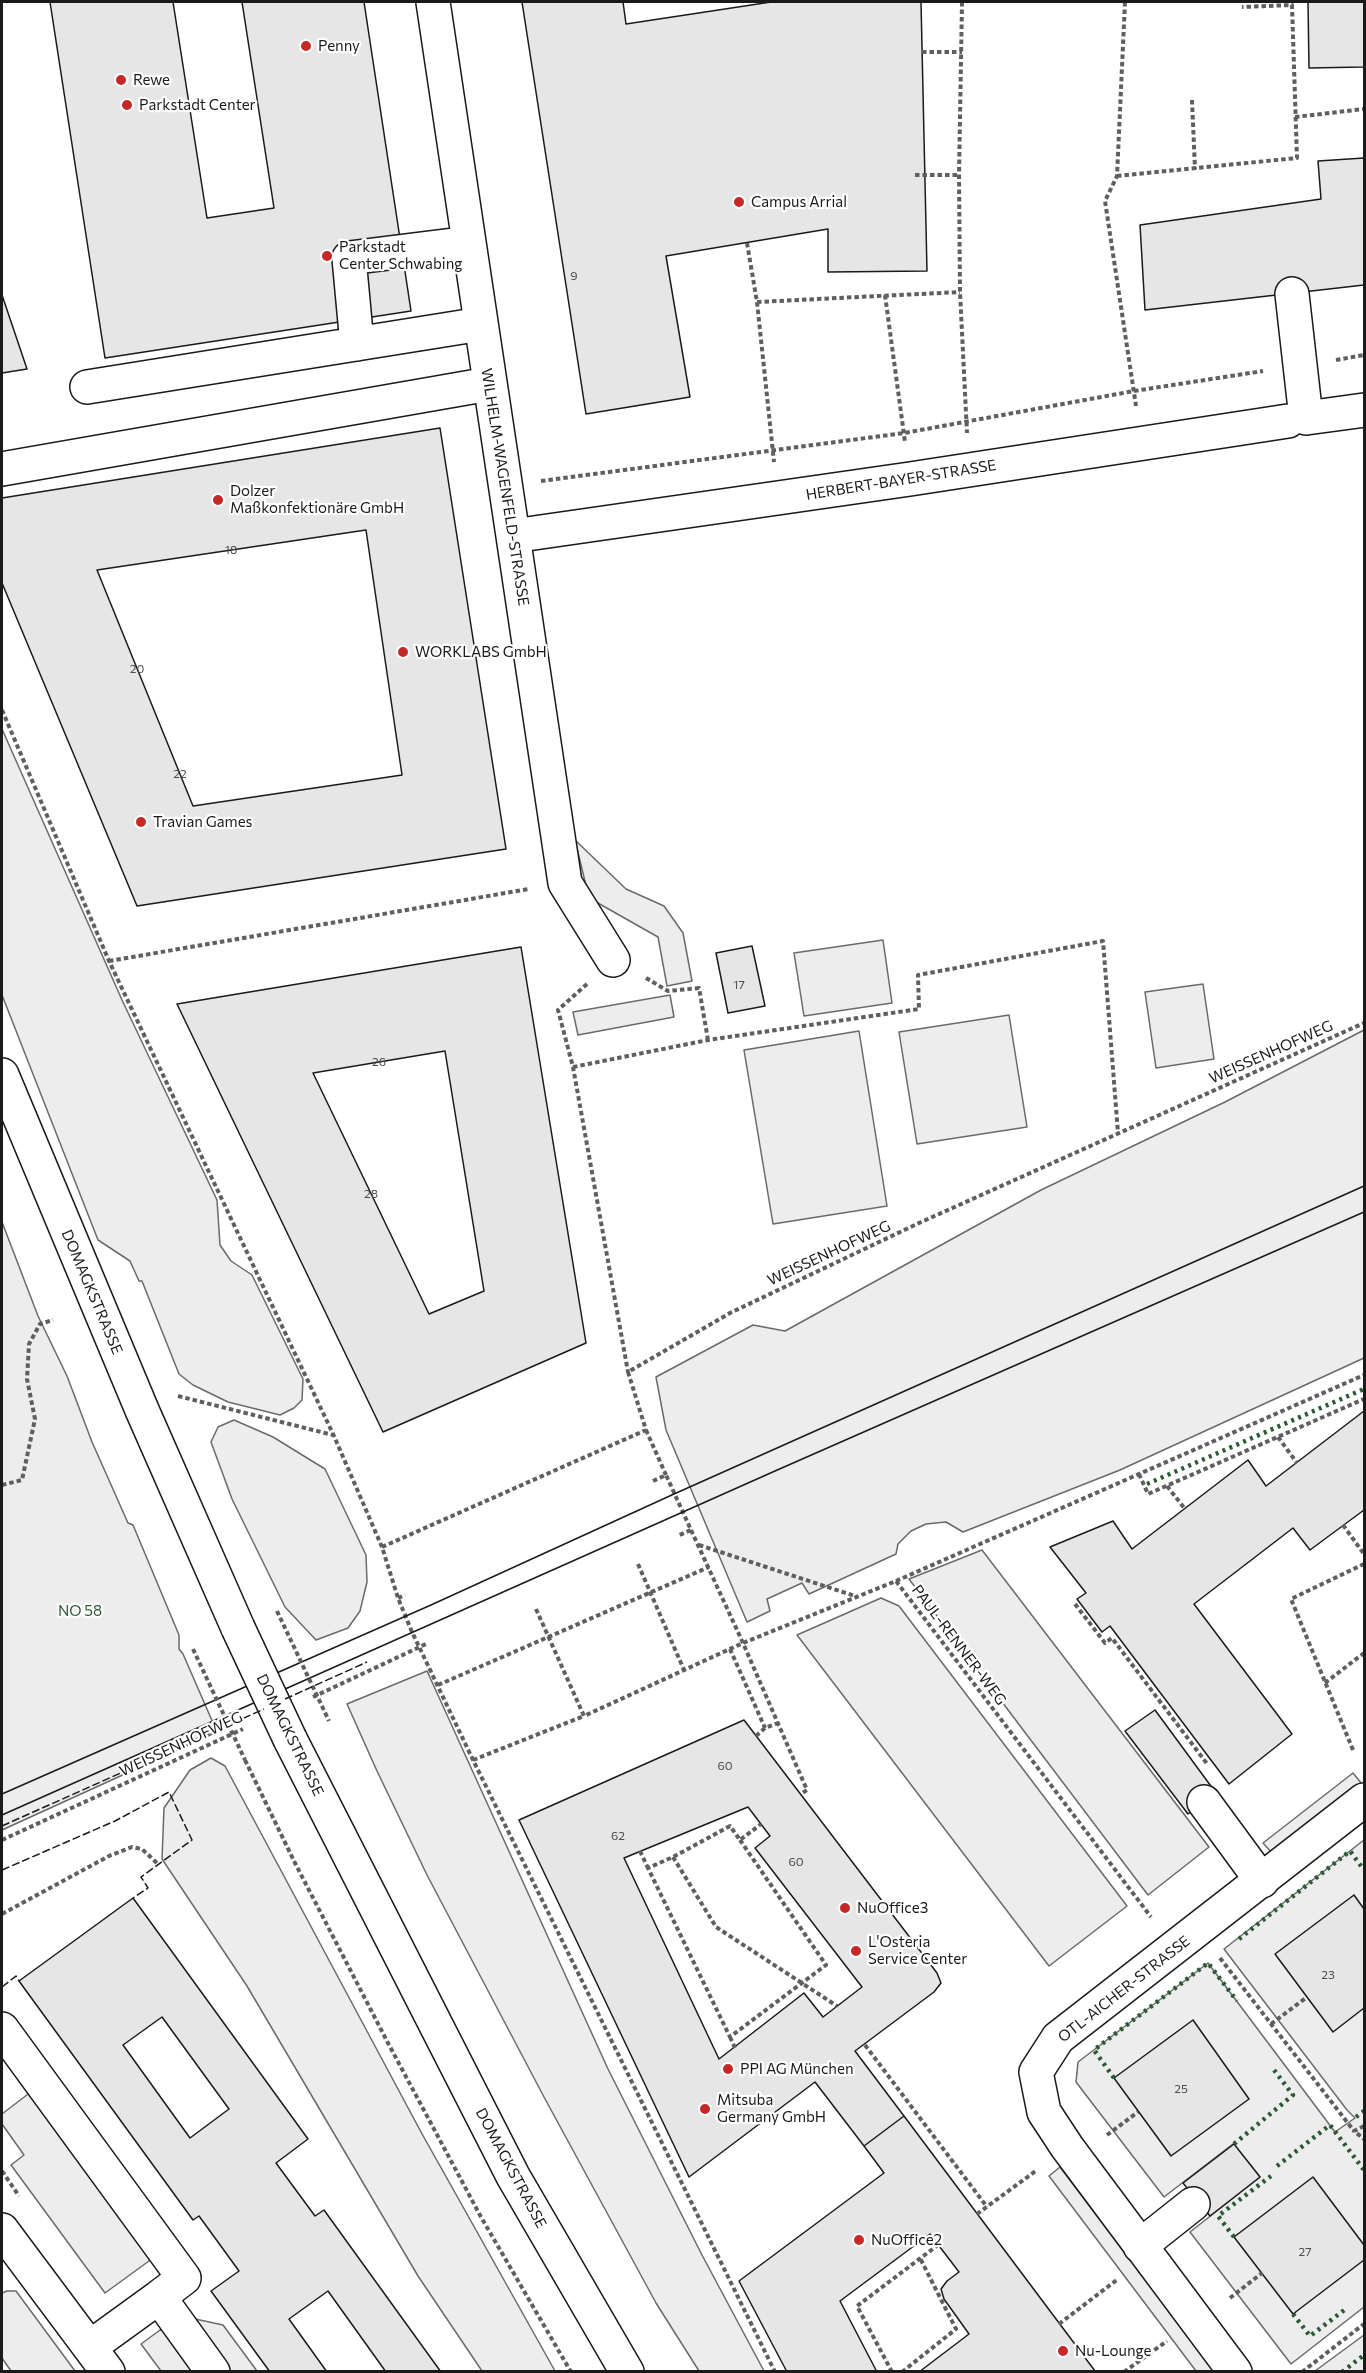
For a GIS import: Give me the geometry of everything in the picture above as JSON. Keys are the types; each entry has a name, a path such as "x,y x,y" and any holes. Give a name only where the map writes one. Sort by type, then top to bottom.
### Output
{"street":[{"name":"WILHELM-WAGENFELD-STRASSE","path":"433,2 565,883 613,960"},
{"path":"357,344 349,258 470,243"},
{"path":"1292,294 1300,365 1297,420"},
{"path":"87,387 481,324"},
{"path":"2,469 489,384"},
{"name":"HERBERT-BAYER-STRASSE","path":"513,536 1365,410"},
{"name":"DOMAGKSTRASSE","path":"2,1075 142,1410 238,1628 290,1739 513,2176 627,2372"},
{"name":"OTL-AICHER-STRASSE","path":"1235,2372 1140,2246 1044,2112 1036,2072 1058,2038 1201,1942 1262,1881 1365,1800"},
{"path":"1204,1802 1262,1881"},
{"path":"2,2029 183,2278 159,2296 99,2359 6,2246"},
{"path":"1140,2246 1193,2204"},
{"path":"159,2296 213,2372"}],"path":[{"path":"962,2 959,175 960,292 966,423 971,470"},
{"path":"1125,2 1117,176 1105,201 1142,442"},
{"path":"1117,176 1297,158 1292,5 1242,7"},
{"path":"922,52 962,52"},
{"path":"1192,100 1195,169"},
{"path":"1295,117 1365,109"},
{"path":"915,175 959,175"},
{"path":"747,243 757,302 777,498"},
{"path":"757,302 960,292"},
{"path":"885,295 910,479"},
{"path":"506,486 904,433 1134,391 1365,356"},
{"path":"2,710 109,961 334,1436 382,1548 398,1598 420,1647 473,1760 775,2372"},
{"path":"109,961 565,883"},
{"path":"573,1067 708,1040 919,1009 918,975 1103,941 1118,1133"},
{"path":"708,1040 699,988 668,991 613,960 558,1010 573,1067 628,1372 646,1430 807,1790 801,1794"},
{"name":"WEISSENHOFWEG","path":"628,1372 730,1313 919,1223 1365,1023"},
{"path":"2,1485 22,1479 35,1419 27,1379 29,1344 40,1324 53,1320"},
{"path":"896,1581 1365,1375"},
{"path":"178,1395 334,1436"},
{"path":"1139,1474 1148,1494 1365,1399"},
{"path":"382,1548 646,1430"},
{"path":"1278,1437 1297,1463"},
{"path":"653,1481 666,1475"},
{"path":"1167,1485 1185,1509"},
{"path":"448,1508 452,1516"},
{"path":"1343,1525 1365,1554"},
{"path":"677,1536 691,1530"},
{"path":"699,1545 858,1597"},
{"path":"638,1564 684,1670"},
{"path":"1353,1750 1291,1599 1365,1564"},
{"path":"438,1685 709,1567"},
{"name":"PAUL-RENNER-WEG","path":"473,1760 584,1716 743,1643 896,1581 1155,1922 1201,1942"},
{"path":"398,1598 405,1595"},
{"path":"1075,1604 1105,1643 1112,1638 1211,1770"},
{"path":"536,1609 584,1716"},
{"path":"277,1611 329,1721"},
{"path":"306,1700 426,1644"},
{"path":"193,1649 295,1863 393,2054 482,2217 571,2372"},
{"path":"730,1650 765,1728"},
{"path":"1325,1683 1365,1653"},
{"path":"756,1736 765,1728 778,1722"},
{"name":"WEISSENHOFWEG","path":"2,1840 251,1725"},
{"path":"740,1840 761,1824"},
{"path":"648,1868 730,1826 826,1965 730,2037"},
{"path":"2,1914 109,1856 132,1847 142,1849 158,1864"},
{"path":"640,1851 735,2048"},
{"path":"673,1857 717,1927 837,2006"},
{"path":"1201,1942 1271,2024 1354,2131 1365,2139"},
{"path":"1271,2024 1307,1996"},
{"path":"864,2045 987,2207"},
{"path":"1107,2135 1138,2112"},
{"path":"1354,2131 1365,2126"},
{"path":"977,2214 1067,2146"},
{"path":"892,2372 857,2306 938,2245"},
{"path":"902,2372 956,2329 920,2258"},
{"path":"1230,2298 1262,2273"},
{"path":"1059,2324 1119,2278"},
{"path":"1302,2372 1365,2324"},
{"path":"1124,2372 1167,2340"}],"shaded area":[{"path":"2,729 122,1000 217,1200 220,1245 231,1261 252,1275 303,1379 302,1400 294,1408 280,1415 228,1402 193,1385 179,1374 142,1281 139,1281 130,1261 98,1240 2,995"},
{"path":"575,840 626,889 664,906 683,933 692,981 667,986 658,937 589,898"},
{"path":"883,940 892,1003 804,1016 794,953"},
{"path":"1203,984 1214,1059 1156,1068 1145,992"},
{"path":"670,995 674,1017 578,1035 573,1012"},
{"path":"1009,1015 1027,1127 917,1144 899,1032"},
{"path":"1364,1030 1364,1358 1120,1470 963,1532 946,1522 926,1524 911,1531 898,1544 896,1554 809,1594 802,1583 767,1599 770,1611 747,1622 666,1430 656,1377 753,1325 785,1331 1041,1190 1225,1102"},
{"path":"859,1031 887,1206 773,1224 744,1050"},
{"name":"NO 58","path":"2,1222 38,1316 67,1376 92,1442 128,1523 133,1525 179,1635 179,1649 217,1732 2,1830"},
{"path":"234,1420 273,1437 325,1469 366,1555 367,1582 360,1611 348,1628 316,1640 285,1607 232,1499 211,1442 218,1427"},
{"path":"982,1550 1209,1847 1148,1895 909,1579"},
{"path":"881,1598 899,1606 1127,1906 1049,1966 797,1635"},
{"path":"427,1671 608,2069 702,2255 764,2371 699,2371 656,2303 427,1875 347,1704"},
{"path":"211,1758 225,1766 421,2132 555,2371 482,2371 418,2276 247,1986 162,1859 164,1808 190,1770"},
{"path":"1353,1773 1362,1784 1272,1853 1263,1843"},
{"path":"1364,1840 1364,2307 1291,2364 1190,2232 1260,2177 1233,2144 1164,2197 1076,2082 1078,2062 1208,1963 1335,2132 1355,2118 1224,1949"},
{"path":"32,2091 151,2254 149,2261 105,2293 11,2165 24,2155 2,2124 2,2114"},
{"path":"1060,2167 1214,2371 1196,2371 1049,2176"},
{"path":"16,2291 75,2371 11,2371 2,2358 2,2293"},
{"path":"186,2317 223,2325 257,2371 226,2371"},
{"path":"160,2330 168,2331 198,2371 161,2371 141,2344"},
{"path":"1364,2335 1364,2371 1315,2371"}],"building":[{"name":"Parkstadt Center","path":"50,2 173,2 207,218 274,208 242,2 364,2 411,311 105,358"},
{"name":"Campus Arrial","path":"522,2 623,2 626,24 771,2 921,2 927,271 828,272 828,229 666,256 690,397 586,414"},
{"path":"1308,2 1364,2 1364,67 1309,68"},
{"path":"1364,158 1364,285 1145,310 1140,225 1321,199 1318,161"},
{"path":"2,295 27,369 2,373"},
{"path":"440,428 506,849 137,906 2,583 2,498","holes":["366,530 402,775 193,806 97,570"]},
{"path":"752,946 765,1006 728,1013 716,953"},
{"path":"521,947 586,1343 383,1432 177,1004","holes":["445,1051 484,1291 429,1314 313,1073"]},
{"path":"1364,1411 1364,1510 1310,1550 1293,1528 1194,1604 1292,1734 1229,1784 1110,1626 1102,1632 1077,1599 1086,1593 1050,1547 1113,1521 1132,1549 1248,1460 1266,1486"},
{"path":"1155,1710 1216,1793 1188,1814 1125,1731"},
{"name":"NuOffice3","path":"744,1720 937,1973 941,1983 934,1992 855,2051 904,2116 864,2146 815,2082 689,2177 519,1820","holes":["748,1807 770,1836 755,1848 862,1987 823,2017 804,1993 719,2059 624,1858"]},
{"path":"1354,1895 1364,1909 1364,2008 1333,2032 1275,1954"},
{"path":"133,1898 308,2139 276,2163 315,2216 324,2210 441,2372 386,2372 328,2291 289,2319 327,2372 270,2372 211,2291 239,2271 199,2216 193,2220 19,1981","holes":["162,2017 229,2109 190,2138 123,2045"]},
{"path":"1193,2020 1249,2099 1171,2156 1114,2078"},
{"name":"NuOffice2","path":"904,2116 1095,2372 919,2372 969,2334 944,2299 941,2289 959,2272 930,2234 840,2301 877,2372 787,2372 739,2281 884,2173 864,2146"},
{"path":"1234,2144 1260,2177 1210,2216 1183,2183"},
{"path":"1313,2177 1364,2245 1364,2260 1293,2314 1234,2237"}],"tram line":[{"path":"2,1794 431,1605 1364,1186"},
{"path":"2,1815 1364,1212"}],"hedge":[{"path":"1147,1484 1364,1389"},
{"path":"1239,1939 1350,1851 1364,1870"},
{"path":"1114,2078 1094,2050 1208,1963 1237,2001"},
{"path":"1234,2144 1293,2095 1274,2070"},
{"path":"1356,2117 1364,2111"},
{"path":"1277,2166 1330,2125 1364,2170"},
{"path":"1234,2237 1218,2216 1271,2176"},
{"path":"1293,2314 1310,2336 1347,2308"},
{"path":"1342,2372 1364,2355"}],"fence":[{"path":"285,1699 367,1662"},
{"path":"2,1826 264,1709"},
{"path":"2,1870 115,1821 169,1792 192,1840 141,1877 148,1888 133,1898"},
{"path":"2,1987 16,1976 19,1981"}],"place":[{"name":"Penny","path":"306,46"},
{"name":"Rewe","path":"121,80"},
{"name":"Parkstadt Center","path":"127,105"},
{"name":"Campus Arrial","path":"739,202"},
{"name":"Parkstadt Center Schwabing","path":"327,256"},
{"name":"Dolzer Maßkonfektionäre GmbH","path":"218,500"},
{"name":"WORKLABS GmbH","path":"403,652"},
{"name":"Travian Games","path":"141,822"},
{"name":"NuOffice3","path":"845,1908"},
{"name":"L'Osteria Service Center","path":"856,1951"},
{"name":"PPI AG München","path":"728,2069"},
{"name":"Mitsuba Germany GmbH","path":"705,2109"},
{"name":"NuOffice2","path":"859,2240"},
{"name":"Nu-Lounge","path":"1063,2351"}]}
